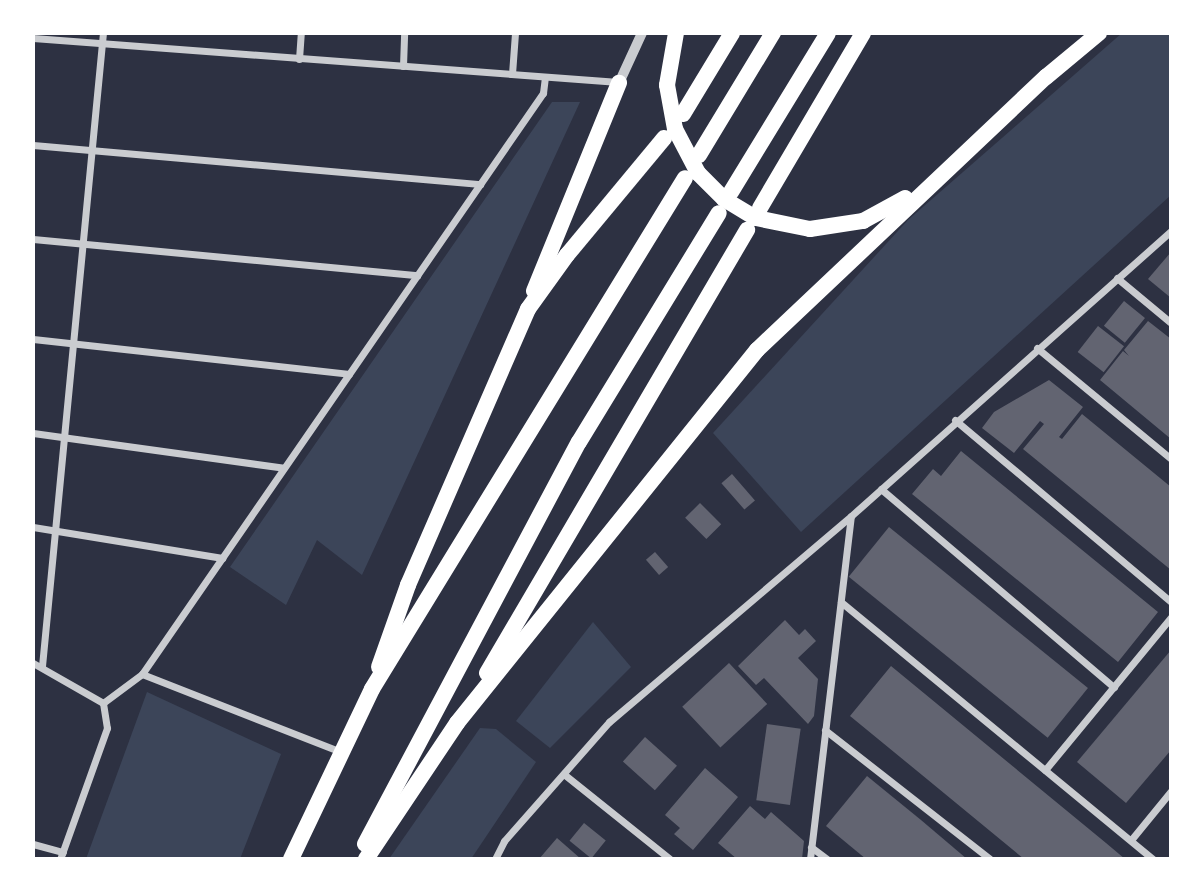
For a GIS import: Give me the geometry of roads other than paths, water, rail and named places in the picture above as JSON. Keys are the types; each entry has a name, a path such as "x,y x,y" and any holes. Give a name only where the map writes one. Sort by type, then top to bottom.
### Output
{"highway":[{"path":"676,33 667,85 675,129 698,173 739,210 792,228 847,226 884,212 942,174"},
{"path":"683,114 732,33"},
{"path":"699,155 773,33"},
{"path":"732,191 828,33"},
{"path":"761,208 863,33"},
{"path":"457,723 757,350 942,174 1099,33"},
{"path":"372,689 408,584 528,309 554,235 619,83"},
{"path":"528,309 575,245 664,138"},
{"path":"291,859 372,689 685,178"},
{"path":"357,859 579,442 719,213"},
{"path":"366,859 457,723 747,230"}],"street":[{"path":"33,844 62,855 107,727 103,703 37,664 57,530 103,33"},
{"path":"299,59 301,33"},
{"path":"403,66 404,33"},
{"path":"512,74 515,33"},
{"path":"33,38 619,83 642,33"},
{"path":"103,703 142,674 543,93 545,77"},
{"path":"33,145 92,148 480,184"},
{"path":"495,859 504,841 609,722 851,516 955,420 1171,231"},
{"path":"33,240 83,242 417,275"},
{"path":"1116,278 1171,323"},
{"path":"33,339 349,374"},
{"path":"1037,348 1171,459"},
{"path":"955,420 1171,602"},
{"path":"33,433 284,468"},
{"path":"881,489 1114,687"},
{"path":"810,859 851,516"},
{"path":"33,527 222,558"},
{"path":"841,602 1153,859"},
{"path":"1045,770 1171,617"},
{"path":"142,674 341,753"},
{"path":"825,730 990,859"},
{"path":"565,775 670,859"},
{"path":"1131,840 1171,791"},
{"path":"811,847 827,859"}]}
